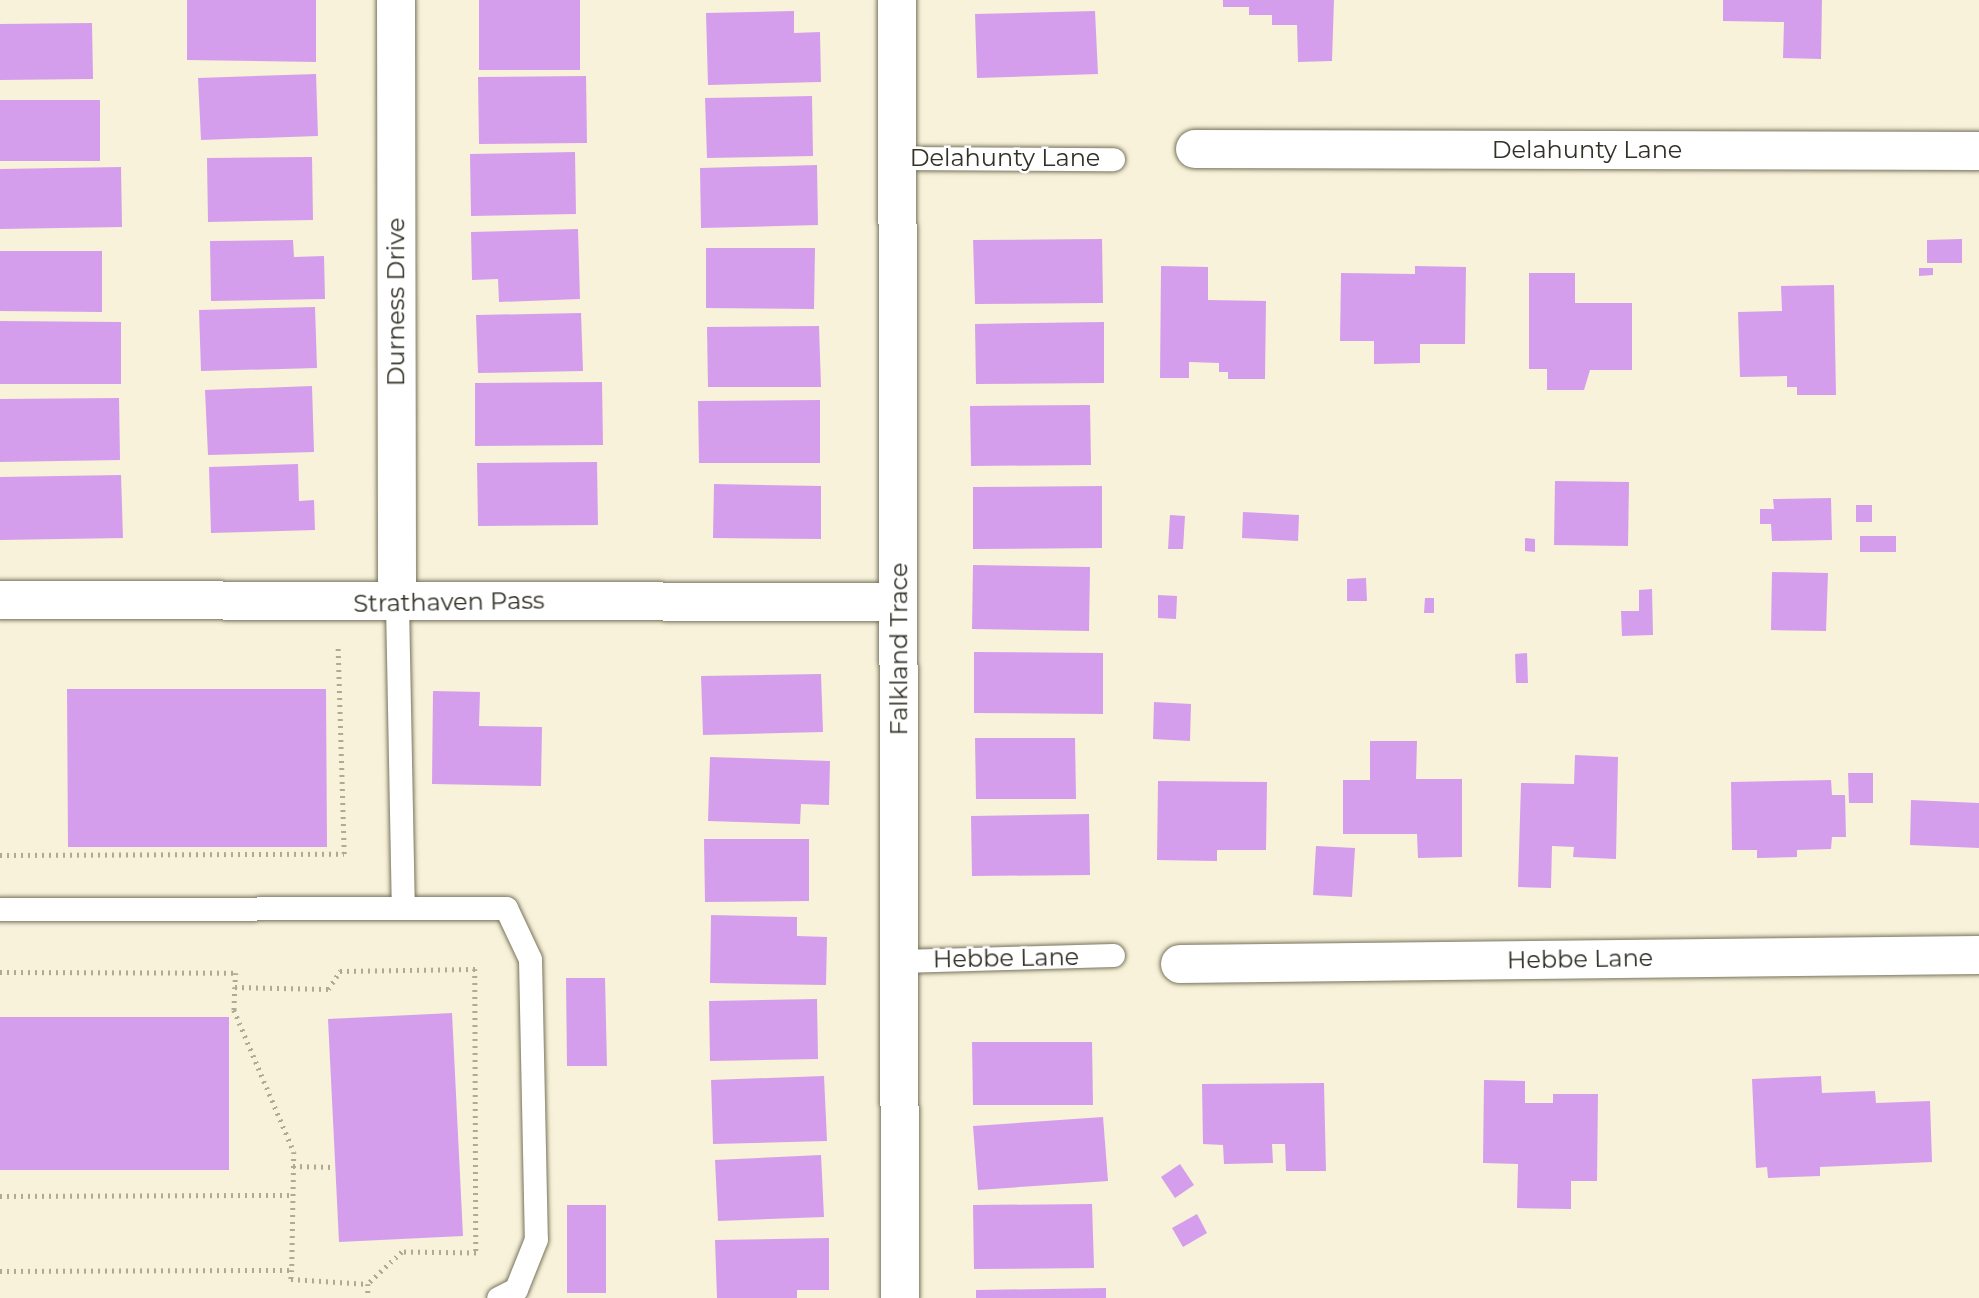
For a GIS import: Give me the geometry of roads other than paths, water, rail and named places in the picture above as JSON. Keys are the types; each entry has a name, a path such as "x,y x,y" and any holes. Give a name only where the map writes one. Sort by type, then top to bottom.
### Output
{"street":[{"name":"Durness Drive","path":"396,0 397,603"},
{"name":"Falkland Trace","path":"897,0 900,1298"},
{"name":"Delahunty Lane","path":"1195,149 1979,150"},
{"name":"Strathaven Pass","path":"0,600 397,603 898,602"},
{"name":"Hebbe Lane","path":"1180,964 1979,955"}],"lane":[{"name":"Delahunty Lane","path":"897,158 1113,159"},
{"path":"397,603 403,908"},
{"path":"0,909 506,908 530,959 536,1239 516,1289 498,1298"},
{"name":"Hebbe Lane","path":"900,961 1113,956"}]}
